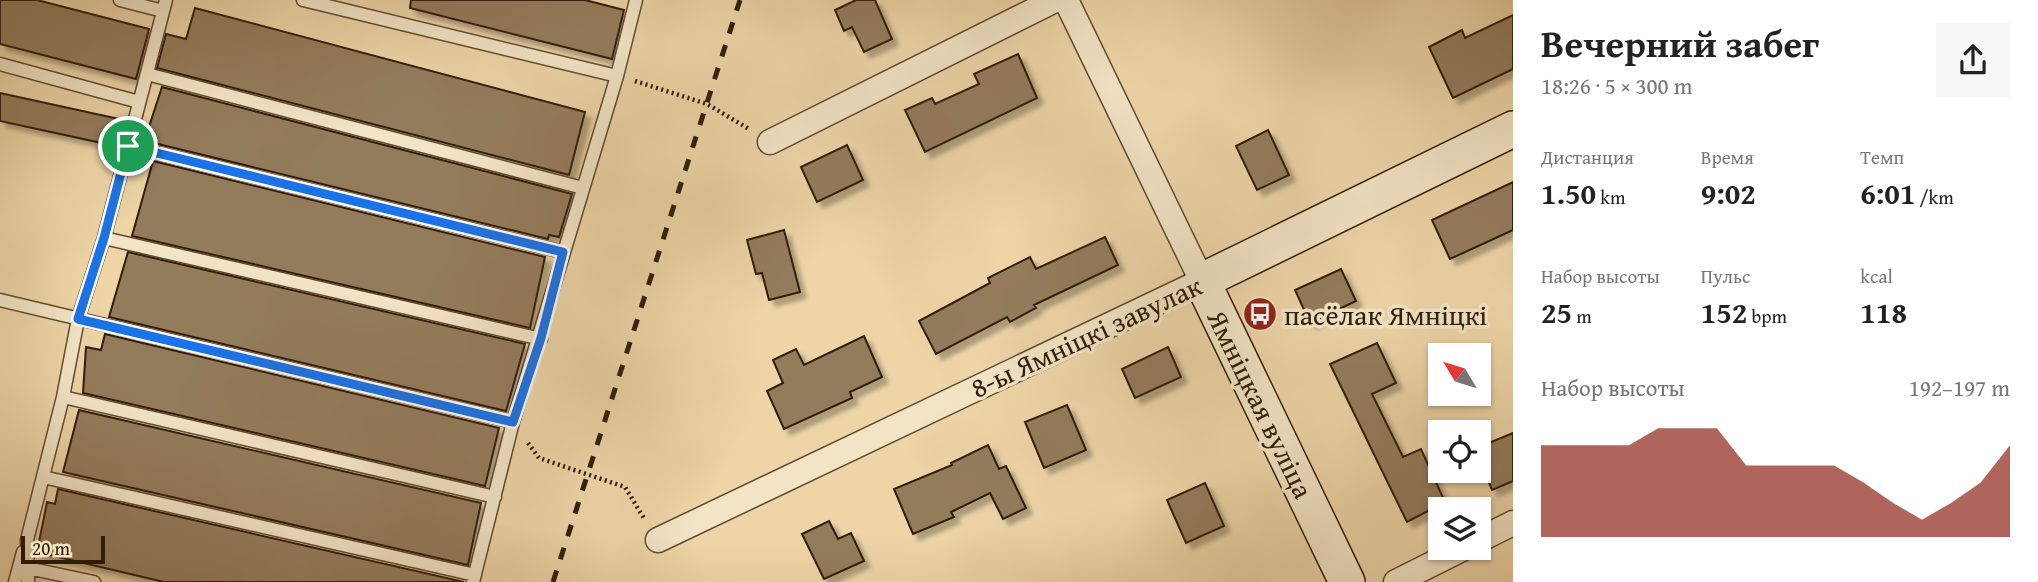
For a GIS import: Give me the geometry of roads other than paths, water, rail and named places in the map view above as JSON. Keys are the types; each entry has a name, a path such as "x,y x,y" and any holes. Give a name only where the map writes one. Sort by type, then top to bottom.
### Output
{"main road":[{"name":"8-ы Ямніцкі завулак","path":"1202,281 1513,129"},
{"name":"Ямніцкая вуліца","path":"1202,281 1347,582"}],"street":[{"path":"770,142 1055,0"},
{"name":"Ямніцкая вуліца","path":"1066,0 1202,281"},
{"name":"8-ы Ямніцкі завулак","path":"657,540 1202,281"},
{"path":"1491,534 1513,523"},
{"path":"1396,582 1440,560"}],"lane":[{"path":"15,582 63,397 78,319 104,238 164,6 120,0"},
{"path":"303,0 617,76"},
{"path":"43,477 475,578 513,422 541,338 563,252 617,76 636,0"},
{"path":"0,64 139,103"},
{"path":"147,74 583,188"},
{"path":"128,146 563,252"},
{"path":"104,238 541,338"},
{"path":"0,300 513,422"},
{"path":"63,397 495,497"},
{"path":"27,540 28,582"},
{"path":"28,568 94,582"}],"railway":[{"path":"553,582 740,0"}],"place":[{"name":"пасёлак Ямніцкі","path":"1260,314"}]}
